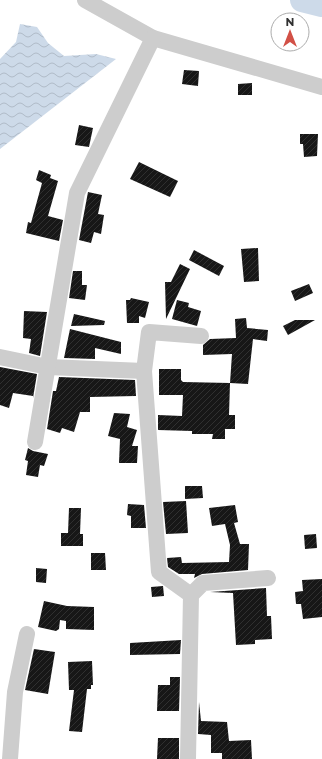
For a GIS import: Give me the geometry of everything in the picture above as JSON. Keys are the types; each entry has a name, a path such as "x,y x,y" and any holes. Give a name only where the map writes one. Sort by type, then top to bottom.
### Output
{"street":[{"path":"85,0 153,38 322,87"},
{"path":"35,442 76,193 153,38"},
{"path":"190,596 159,572 144,371 149,332 201,336"},
{"path":"0,357 48,367 144,371"},
{"path":"188,759 190,596 203,583 268,578"},
{"path":"10,759 15,692 27,634"}],"water":[{"path":"20,24 37,27 48,43 64,56 96,54 116,59 0,149 0,59 16,42"}],"building":[{"path":"184,70 199,71 198,86 182,84"},
{"path":"252,83 252,95 238,95 238,84"},
{"path":"79,125 93,128 89,147 75,145"},
{"path":"300,134 318,134 317,156 304,157 303,144 300,144"},
{"path":"139,162 178,181 170,197 130,179"},
{"path":"39,170 51,175 50,178 58,181 48,216 63,220 59,241 26,233 28,222 31,223 42,183 36,180"},
{"path":"88,192 102,195 98,214 104,215 101,234 94,232 91,243 79,240"},
{"path":"258,248 259,281 244,282 241,249"},
{"path":"194,250 224,266 219,276 189,260"},
{"path":"180,264 190,269 166,319 165,282 171,282"},
{"path":"73,271 82,271 82,285 87,285 85,300 69,298"},
{"path":"309,284 313,293 295,301 291,291"},
{"path":"131,298 149,302 145,318 139,316 139,323 127,323 126,300 130,300"},
{"path":"177,300 189,303 188,307 201,311 197,326 172,319"},
{"path":"24,311 47,312 40,356 29,353 31,339 23,338"},
{"path":"74,314 105,321 104,325 71,326"},
{"path":"246,318 247,328 268,330 267,341 253,339 248,384 230,383 232,354 203,355 203,345 210,339 236,338 235,319"},
{"path":"295,320 315,320 288,335 283,326"},
{"path":"70,329 121,342 121,354 95,348 95,359 64,358"},
{"path":"0,367 37,374 33,398 33,396 13,393 9,408 0,405"},
{"path":"159,369 181,369 181,380 183,382 230,383 229,415 235,415 235,429 225,429 225,439 212,439 213,434 192,434 192,431 158,430 158,415 182,416 183,395 159,395"},
{"path":"59,377 135,380 136,396 90,397 90,412 80,412 74,432 62,428 60,433 47,429 53,391 56,391"},
{"path":"114,413 130,414 127,427 137,430 132,446 138,446 137,463 119,463 120,439 108,436"},
{"path":"28,448 33,451 48,454 44,466 40,465 38,477 26,475 28,461 25,460"},
{"path":"185,486 202,486 203,498 185,499"},
{"path":"186,501 188,533 166,534 163,502"},
{"path":"128,504 144,505 146,528 131,528 131,516 127,515"},
{"path":"235,505 238,522 234,523 240,544 249,544 248,570 202,574 194,578 195,574 179,574 168,567 167,558 181,557 182,563 229,562 230,545 225,524 212,526 209,508"},
{"path":"69,508 81,508 80,534 83,534 83,546 61,546 61,533 68,533"},
{"path":"316,534 317,548 305,549 304,535"},
{"path":"91,553 105,553 106,570 91,570"},
{"path":"36,568 47,569 46,583 36,582"},
{"path":"322,579 322,617 303,619 301,604 296,604 295,592 303,591 302,580"},
{"path":"163,586 164,596 152,597 151,587"},
{"path":"266,588 267,616 271,616 272,639 255,640 255,644 236,645 233,593 210,592"},
{"path":"44,601 67,606 94,607 94,630 66,629 66,621 60,620 59,629 56,631 38,627"},
{"path":"181,640 180,654 130,655 130,643"},
{"path":"34,649 55,652 48,694 25,690"},
{"path":"92,661 93,685 91,685 91,689 87,689 82,732 69,731 74,690 69,690 68,662"},
{"path":"170,677 180,677 179,711 157,711 158,685 170,685"},
{"path":"199,702 201,721 227,722 229,741 251,740 252,759 222,759 222,753 211,753 211,735 198,734"},
{"path":"158,738 179,738 179,759 157,759"}],"waterway":[{"path":"302,0 322,5"}]}
